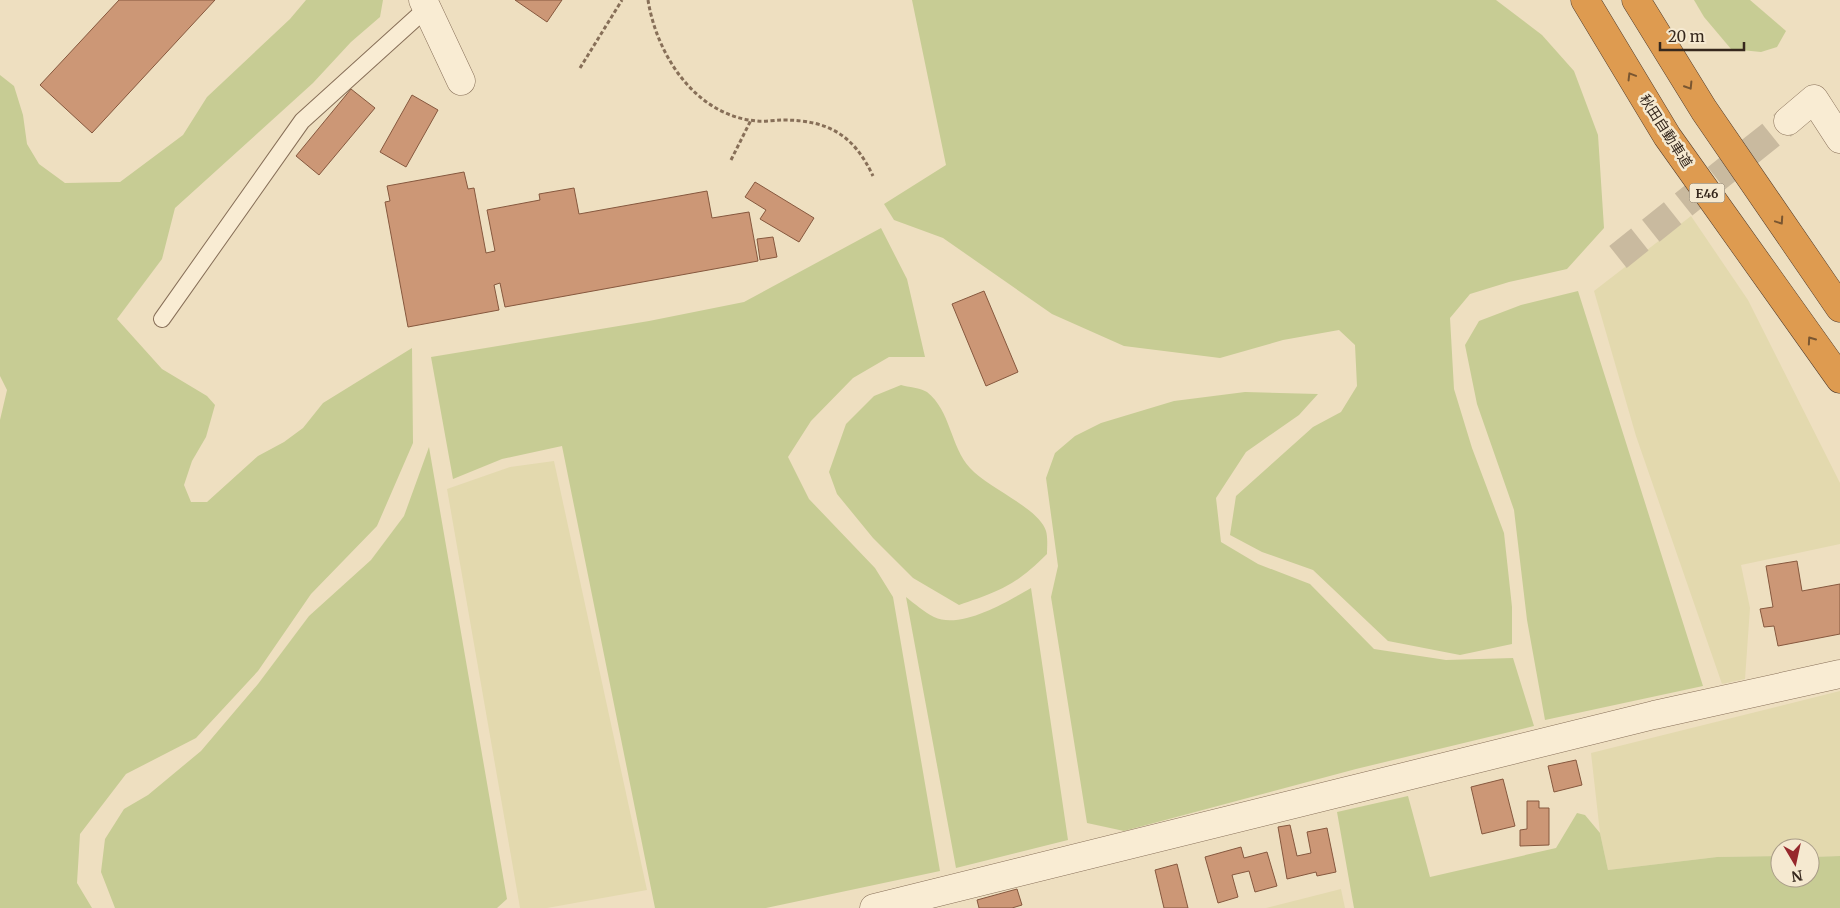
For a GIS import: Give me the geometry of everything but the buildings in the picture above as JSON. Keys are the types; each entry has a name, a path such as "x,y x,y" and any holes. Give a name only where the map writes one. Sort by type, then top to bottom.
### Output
{"highway":[{"name":"秋田自動車道","path":"1585,0 1667,136 1840,379"},
{"path":"1636,0 1704,110 1840,308"}],"street":[{"path":"425,4 461,81"},
{"path":"1788,121 1814,99 1840,139"},
{"path":"874,908 1654,715 1840,674"}],"lane":[{"path":"162,319 302,121 425,4"}],"path":[{"path":"580,68 622,0"},
{"path":"648,0 651,20 666,54 680,78 700,98 723,114 751,120 814,122 842,134 864,156 873,176"},
{"path":"731,160 751,120"}],"shaded area":[{"path":"1691,216 1748,300 1840,483 1840,544 1741,565 1750,608 1745,679 1722,684 1636,436 1594,291"},
{"path":"554,461 647,890 547,908 520,908 447,489 510,467"},
{"path":"1840,691 1840,856 1820,857 1820,838 1770,838 1770,856 1717,857 1608,870 1600,833 1591,753"},
{"path":"1341,889 1345,908 1266,908"}],"green space":[{"path":"306,0 383,0 380,17 351,42 313,83 175,208 162,259 117,319 162,369 207,396 215,405 206,437 192,461 184,485 191,502 207,502 258,456 284,442 303,428 323,403 412,348 413,443 377,526 311,594 258,671 196,738 126,774 80,834 77,883 92,908 0,908 0,420 7,390 0,376 0,75 14,86 23,115 27,144 39,164 65,183 120,182 183,135 207,97 290,19"},
{"path":"912,0 1496,0 1542,35 1574,71 1598,135 1604,228 1567,269 1509,282 1470,294 1450,318 1454,389 1472,448 1504,533 1512,607 1512,644 1460,655 1388,641 1313,570 1262,552 1230,535 1236,496 1313,427 1341,412 1357,386 1355,345 1339,330 1283,340 1220,358 1124,346 1052,314 943,238 894,220 884,204 946,165"},
{"path":"1694,0 1750,0 1786,31 1777,47 1761,52 1731,49 1704,17"},
{"path":"881,228 907,279 925,357 889,357 853,378 811,421 788,457 809,499 875,568 893,597 940,871 766,908 655,908 562,446 502,459 453,479 431,357 649,321 744,302"},
{"path":"1578,291 1703,686 1545,720 1527,620 1514,510 1477,404 1465,345 1479,321 1521,305"},
{"path":"901,385 927,392 935,400 946,419 958,450 970,468 978,476 1034,514 1046,531 1047,554 1026,574 986,596 959,605 913,578 873,538 837,494 829,472 846,424 874,396"},
{"path":"1245,392 1318,394 1299,415 1246,452 1216,498 1221,542 1258,564 1310,584 1374,649 1446,660 1513,658 1534,726 1356,769 1124,831 1087,823 1051,597 1058,566 1046,478 1055,453 1075,436 1101,423 1174,401"},
{"path":"429,447 507,899 497,908 115,908 101,872 105,839 124,809 148,795 201,751 258,684 309,616 371,560 404,516"},
{"path":"1031,588 1068,840 956,868 906,597 934,617 945,620 957,620 984,612"},
{"path":"1408,796 1430,877 1556,848 1577,813 1585,815 1600,833 1608,870 1717,857 1770,856 1770,888 1820,888 1820,857 1840,856 1840,908 1354,908 1337,812"}],"tunnel":[{"path":"1618,257 1788,121"}]}
